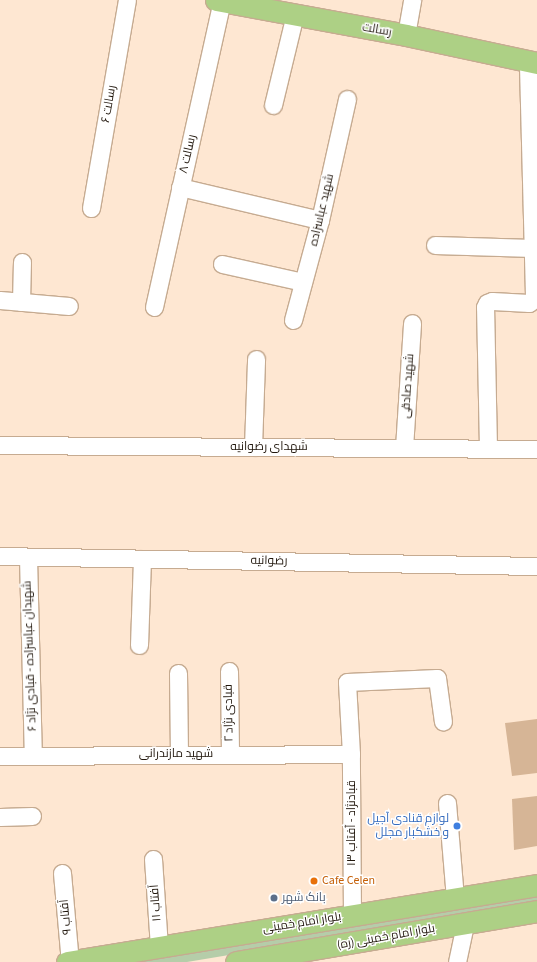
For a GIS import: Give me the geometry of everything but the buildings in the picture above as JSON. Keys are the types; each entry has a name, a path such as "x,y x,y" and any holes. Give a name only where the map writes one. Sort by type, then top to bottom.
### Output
{"main road":[{"name":"رسالت","path":"219,0 406,35 532,62"},
{"name":"بلوار امام خمینی","path":"68,962 537,885"},
{"name":"بلوار امام خمینی (ره)","path":"236,962 537,911"}],"street":[{"name":"رسالت ۶","path":"91,208 127,0"},
{"name":"رسالت ۸","path":"154,307 219,0"},
{"path":"406,35 412,0"},
{"path":"273,105 295,14"},
{"path":"488,448 485,307 487,303 492,301 529,303 533,300 532,62"},
{"name":"شهید عباسزاده","path":"293,320 320,220 347,99"},
{"path":"180,187 320,220"},
{"path":"435,245 532,248"},
{"path":"21,302 22,262"},
{"path":"222,264 303,282"},
{"path":"0,300 69,306"},
{"name":"شهید صادقی","path":"404,448 412,323"},
{"path":"253,447 256,359"},
{"name":"شهدای رضوانیه","path":"0,445 537,449"},
{"name":"رضوانیه","path":"0,556 537,566"},
{"name":"شهیدان عباسزاده - قبادی نژاد ۶","path":"28,557 33,756"},
{"path":"139,645 142,559"},
{"name":"قبادی نژاد ۲","path":"229,671 230,754"},
{"path":"178,673 179,754"},
{"name":"قبادنژاد - آفتاب ۱۳","path":"352,915 351,754 347,682 437,678 443,722"},
{"name":"شهید مازندرانی","path":"0,756 351,754"},
{"path":"447,803 455,898"},
{"path":"0,817 32,816"},
{"name":"آفتاب ۱۱","path":"153,858 159,947"},
{"name":"آفتاب ۹","path":"62,873 68,962"},
{"path":"458,962 465,924"}],"green space":[{"path":"537,891 537,904 520,907 187,962 114,962"}],"place":[{"name":"لوازم قنادی آجیل و خشکبار مجلل","path":"457,826"},
{"name":"Cafe Celen","path":"314,881"},
{"name":"بانک شهر","path":"274,898"}]}
